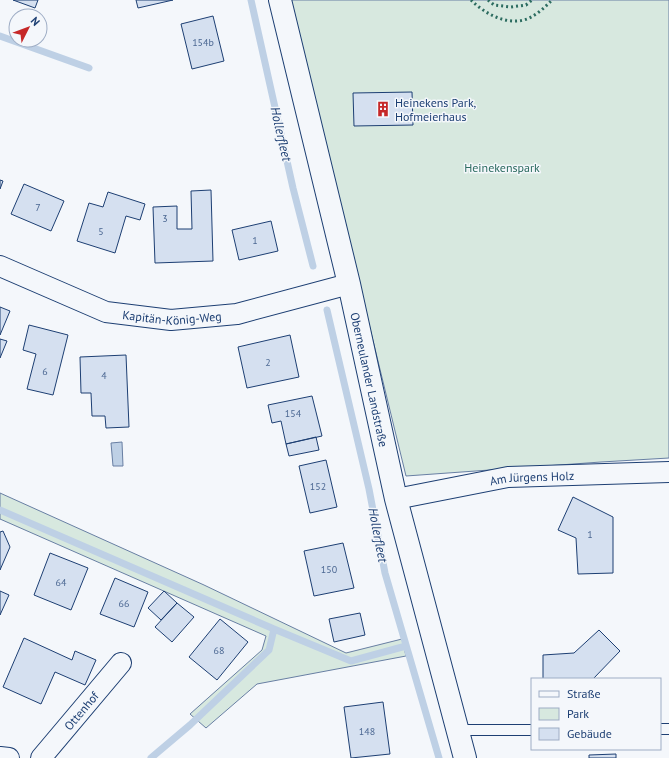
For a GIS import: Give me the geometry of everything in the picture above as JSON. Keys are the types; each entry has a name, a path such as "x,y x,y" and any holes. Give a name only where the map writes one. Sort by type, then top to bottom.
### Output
{"street":[{"name":"Oberneulander Landstraße","path":"280,0 349,284 396,499 465,758"},
{"name":"Kapitän-König-Weg","path":"0,266 106,312 171,320 236,314 349,284"},
{"name":"Am Jürgens Holz","path":"396,499 508,477 669,472"},
{"name":"Ottenhof","path":"41,758 121,663"},
{"path":"0,757 9,758"}],"lane":[{"path":"458,730 531,730"}],"green space":[{"name":"Heinekenspark","path":"290,0 669,0 669,458 406,476"},
{"path":"0,493 204,585 346,653 402,639 406,656 257,684 206,728 190,714 262,650 266,636 0,519"}],"water":[{"path":"122,442 123,466 113,466 111,443"}],"building":[{"path":"13,0 38,0 35,8"},
{"path":"136,0 173,0 138,8"},
{"path":"213,16 224,61 192,69 181,24"},
{"name":"Heinekens Park, Hofmeierhaus","path":"412,92 413,125 354,126 353,93"},
{"path":"0,180 3,181 0,189"},
{"path":"24,184 64,201 51,231 11,214"},
{"path":"211,190 213,261 155,263 153,207 177,206 177,229 192,229 191,191"},
{"path":"108,192 145,204 140,220 126,216 115,253 77,241 89,203 103,207"},
{"path":"271,221 278,251 239,260 232,230"},
{"path":"0,307 10,311 0,335"},
{"path":"29,325 68,335 53,395 27,389 36,354 23,350"},
{"path":"290,335 299,377 247,388 238,347"},
{"path":"0,339 7,341 0,358"},
{"path":"126,355 129,427 106,428 105,416 92,416 91,393 81,393 80,357"},
{"path":"312,396 322,436 286,444 281,421 272,423 268,405"},
{"path":"316,437 319,450 289,456 286,444"},
{"path":"326,460 337,507 310,513 299,466"},
{"path":"573,497 613,517 613,573 578,574 576,538 558,530"},
{"path":"3,531 10,547 0,570 0,532"},
{"path":"343,543 354,588 314,596 304,551"},
{"path":"50,553 88,568 71,610 34,595"},
{"path":"115,578 148,592 134,627 100,614"},
{"path":"0,591 9,595 0,615"},
{"path":"164,591 177,603 161,620 148,608"},
{"path":"177,603 194,617 172,642 155,627"},
{"path":"360,613 365,635 334,642 329,619"},
{"path":"220,619 248,642 217,680 189,657"},
{"path":"599,630 620,651 594,678 543,678 543,655 574,653"},
{"path":"24,638 72,660 75,651 96,660 85,685 55,672 41,704 3,687"},
{"path":"383,702 390,754 351,758 344,707"},
{"path":"616,754 616,758 589,758 589,755"}],"waterway":[{"name":"Hollerfleet","path":"251,0 293,188 313,266"},
{"path":"0,36 89,68"},
{"name":"Hollerfleet","path":"327,310 369,489 385,573 439,758"},
{"path":"0,510 351,661 406,646"},
{"path":"151,758 190,725 269,650 274,629"}],"hedge":[{"path":"471,0 490,14 504,20 512,21 519,21 531,17 541,11 552,0"},
{"path":"488,0 494,5 511,7 526,5 532,0"}],"place":[{"name":"Heinekens Park, Hofmeierhaus","path":"383,109"}]}
